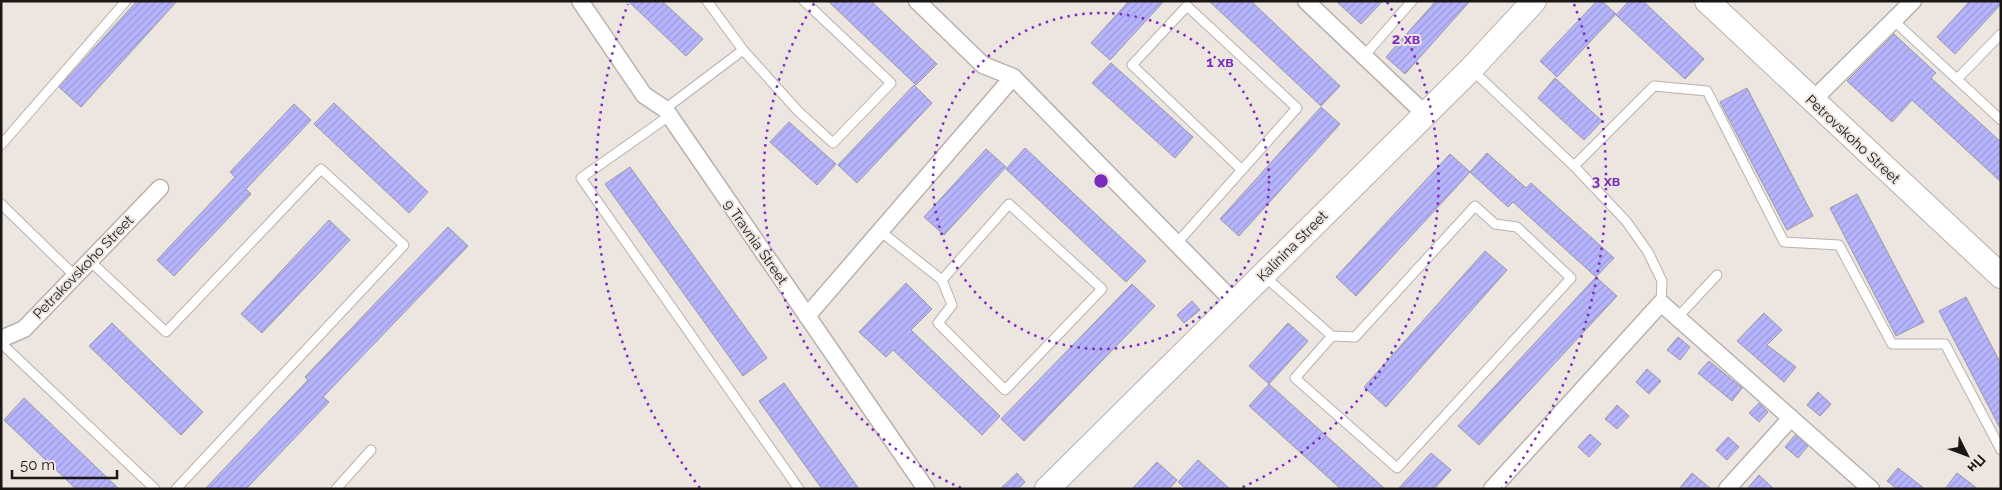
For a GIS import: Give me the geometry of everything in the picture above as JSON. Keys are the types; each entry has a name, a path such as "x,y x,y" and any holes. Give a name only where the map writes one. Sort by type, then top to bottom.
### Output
{"street":[{"name":"9 Travnia Street","path":"580,1 644,95 667,113 926,489"},
{"path":"917,1 983,65 1013,77 1235,303"},
{"path":"1306,1 1425,114"},
{"name":"Kalinina Street","path":"1047,489 1471,69 1534,1"},
{"name":"Petrovskoho Street","path":"1707,1 2001,276"},
{"path":"1812,101 1912,1"},
{"path":"807,316 1013,77"},
{"name":"Petrakovskoho Street","path":"1,341 24,329 160,188"},
{"path":"1492,489 1661,303 1871,489"},
{"path":"1727,489 1791,418"}],"lane":[{"path":"1,145 126,1"},
{"path":"706,1 743,50 798,111 833,143 891,83 804,1"},
{"path":"1364,56 1409,2"},
{"path":"1176,243 1242,170 1297,108 1187,6 1132,65 1242,170"},
{"path":"1893,20 2001,120"},
{"path":"1957,80 2001,34"},
{"path":"743,50 667,113 581,178 799,489"},
{"path":"1471,69 1574,166 1626,221 1648,252 1662,281 1661,303"},
{"path":"1574,166 1654,86 1707,92 1784,242 1839,245 1892,344 1945,344 2001,450"},
{"path":"90,261 166,332 321,168 404,245 176,489"},
{"path":"1,204 75,276"},
{"path":"880,231 942,280 952,306 938,323 1005,390 1102,288 1009,204 942,280"},
{"path":"1263,274 1332,336 1355,337 1475,206 1494,224 1517,227 1571,278 1397,468 1295,378 1332,336"},
{"path":"1677,318 1718,275"},
{"path":"1,341 155,489"},
{"path":"336,489 371,450"}],"building":[{"path":"137,1 177,1 81,107 59,87"},
{"path":"628,1 662,1 703,39 686,56"},
{"path":"828,1 871,1 937,64 916,85"},
{"path":"1129,1 1164,1 1110,60 1091,43"},
{"path":"1209,1 1251,1 1340,86 1321,106"},
{"path":"1336,1 1383,1 1361,24"},
{"path":"1436,1 1470,1 1405,74 1386,57"},
{"path":"1597,1 1602,1 1616,14 1557,77 1540,61"},
{"path":"1629,1 1643,1 1704,59 1685,79 1616,15"},
{"path":"1970,1 2001,1 2001,4 1955,54 1937,37"},
{"path":"1894,34 1936,73 1931,78 2001,142 2001,182 1912,100 1892,122 1847,81"},
{"path":"1111,63 1193,137 1175,158 1092,83"},
{"path":"1555,78 1602,121 1584,140 1538,98"},
{"path":"914,85 932,103 857,183 838,165"},
{"path":"1747,88 1813,216 1787,230 1720,102"},
{"path":"334,103 428,192 409,213 314,124"},
{"path":"294,104 311,120 246,189 251,194 174,276 157,260 235,177 230,172"},
{"path":"1321,107 1340,124 1239,236 1220,219"},
{"path":"789,122 836,164 817,185 770,142"},
{"path":"1025,148 1146,261 1126,282 1006,169"},
{"path":"986,149 1006,167 944,235 924,217"},
{"path":"1487,153 1526,188 1531,183 1614,258 1596,277 1513,202 1508,207 1470,172"},
{"path":"1450,154 1470,172 1356,296 1336,277"},
{"path":"630,167 767,358 743,376 605,184"},
{"path":"1857,194 1924,322 1896,336 1830,208"},
{"path":"329,220 350,240 262,333 241,314"},
{"path":"448,227 468,246 323,397 329,402 246,489 205,489 308,380 305,377"},
{"path":"1485,251 1507,270 1386,407 1364,387"},
{"path":"1596,277 1617,296 1479,445 1458,426"},
{"path":"906,283 932,309 911,330 1000,416 982,435 893,350 886,357 859,332"},
{"path":"1132,284 1155,306 1024,441 1001,419"},
{"path":"1966,297 2001,364 2001,430 1939,311"},
{"path":"1192,301 1200,310 1184,323 1177,315"},
{"path":"1764,313 1782,330 1767,345 1796,367 1784,382 1737,341"},
{"path":"112,323 203,412 181,435 89,346"},
{"path":"1288,323 1308,341 1269,384 1249,366"},
{"path":"1678,337 1690,347 1680,360 1667,350"},
{"path":"1709,361 1742,388 1732,401 1698,373"},
{"path":"1647,369 1661,381 1649,394 1636,382"},
{"path":"784,383 859,489 822,489 759,401"},
{"path":"1269,384 1385,489 1341,489 1249,406"},
{"path":"1818,392 1831,404 1820,416 1807,405"},
{"path":"24,398 119,489 76,489 4,420"},
{"path":"1759,403 1768,412 1759,422 1749,413"},
{"path":"1617,405 1629,416 1617,429 1605,419"},
{"path":"1590,434 1601,444 1589,457 1578,447"},
{"path":"1795,435 1808,446 1798,458 1785,447"},
{"path":"1728,437 1739,447 1727,460 1716,450"},
{"path":"1431,453 1451,470 1434,489 1398,489"},
{"path":"1198,460 1230,489 1186,489 1178,482"},
{"path":"1157,462 1177,480 1169,489 1132,489"},
{"path":"1898,468 1925,489 1897,489 1887,481"},
{"path":"1017,473 1025,482 1018,489 1000,489"},
{"path":"1692,473 1711,489 1679,489"},
{"path":"1957,473 1978,489 1945,489"},
{"path":"1759,475 1774,489 1747,489"}]}
